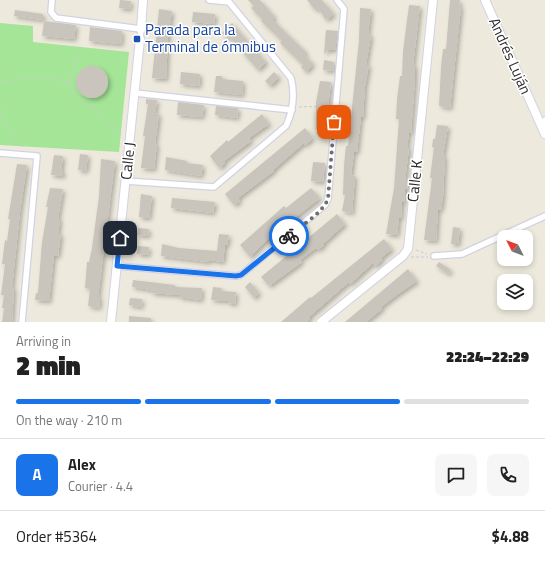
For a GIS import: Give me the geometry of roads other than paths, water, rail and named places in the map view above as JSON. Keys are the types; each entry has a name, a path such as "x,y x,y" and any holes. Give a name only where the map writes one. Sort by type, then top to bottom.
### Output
{"street":[{"path":"52,0 51,12 56,18 141,29"},
{"name":"Calle J","path":"111,322 135,93 143,0"},
{"path":"126,181 214,187 286,126 292,109 294,88 291,78 229,2 209,0"},
{"path":"117,266 236,276 241,275 325,205 328,199 344,9 337,0"},
{"name":"Calle K","path":"321,322 403,256 409,246 433,0"},
{"name":"Andrés Luján","path":"485,0 545,133"},
{"path":"135,93 292,109"},
{"path":"545,120 545,133"},
{"path":"0,153 37,156 22,322"},
{"path":"434,256 462,254 545,216"}],"place":[{"name":"Parada para la Terminal de ómnibus","path":"137,39"}]}
